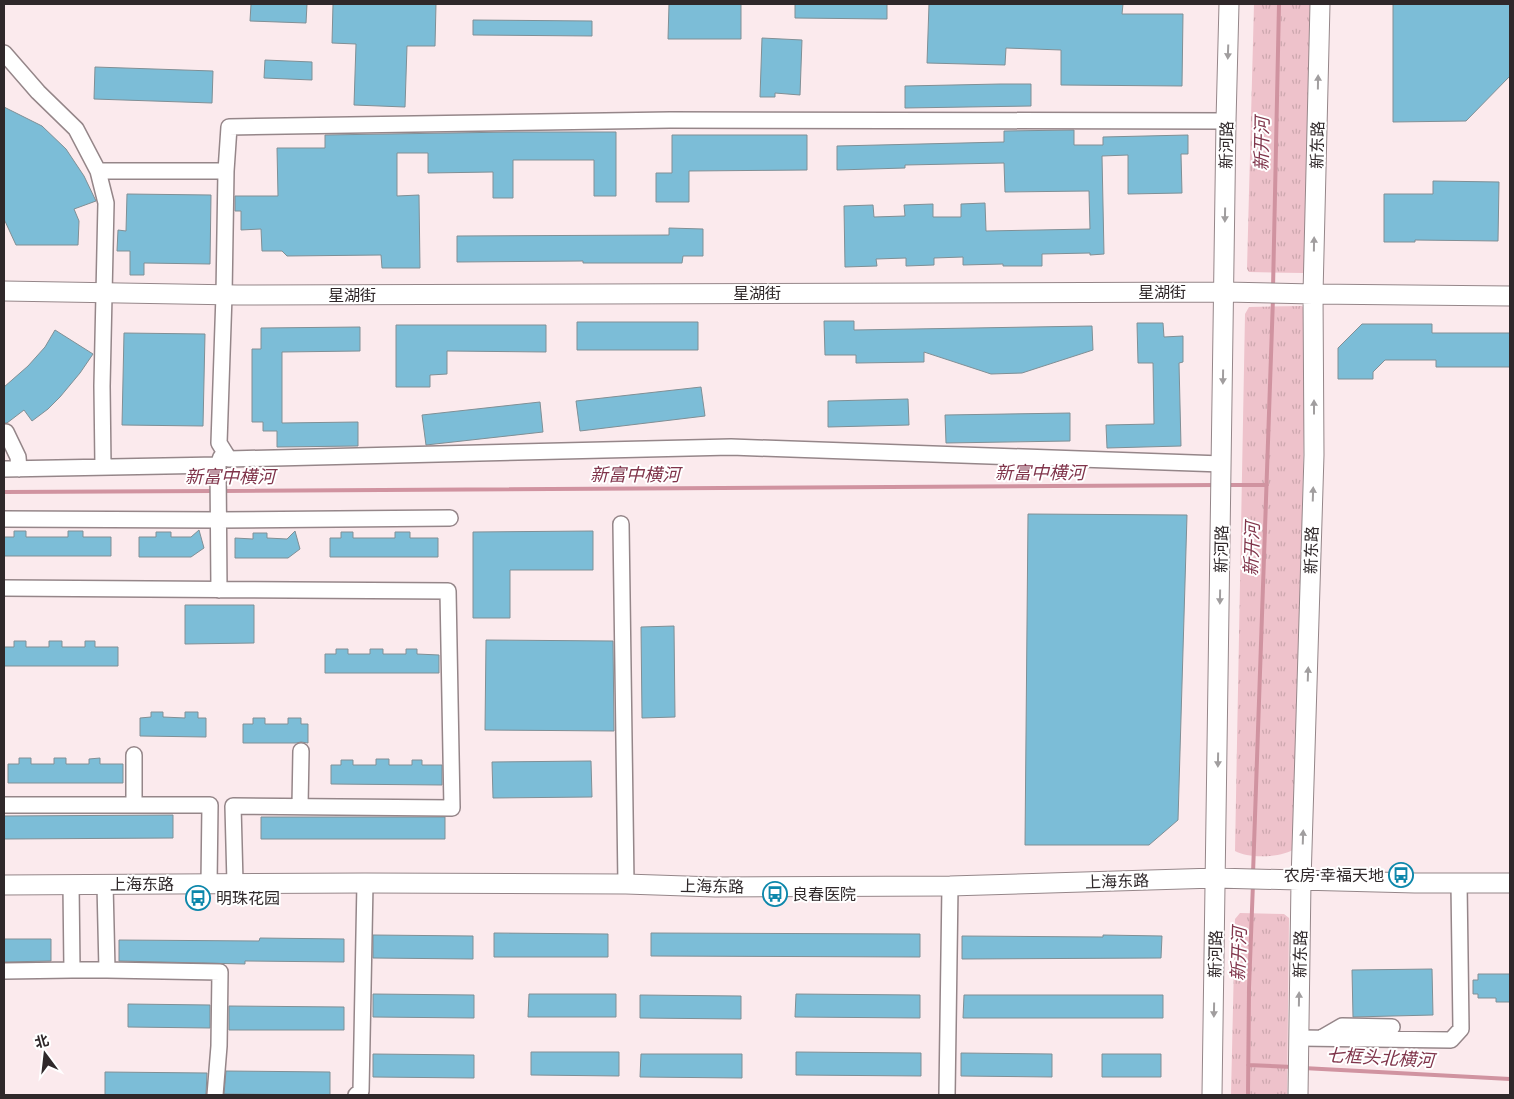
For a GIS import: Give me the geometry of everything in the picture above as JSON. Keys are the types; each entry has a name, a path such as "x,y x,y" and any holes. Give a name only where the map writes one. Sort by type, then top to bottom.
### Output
{"street":[{"name":"新河路","path":"1212,1095 1226,121 1230,4"},
{"name":"新东路","path":"1298,1088 1301,881 1314,455 1313,294 1320,4"},
{"path":"4,52 38,92 76,129 98,171 106,203 102,467"},
{"path":"1222,479 731,447 229,459 219,443 226,171 229,127 670,120 1226,121"},
{"path":"98,171 226,171"},
{"name":"星湖街","path":"4,291 224,295 1225,292 1510,296"},
{"path":"6,432 18,457 11,469"},
{"path":"219,590 218,470 224,450"},
{"path":"11,469 102,467 218,470"},
{"path":"4,519 450,518"},
{"path":"621,524 626,884"},
{"path":"4,588 448,591 452,808 233,806 234,884"},
{"path":"300,806 301,751"},
{"path":"134,755 134,805"},
{"path":"4,805 210,805 209,884"},
{"name":"上海东路","path":"4,885 365,883 626,884 715,887 950,886 1216,878 1510,884"},
{"path":"361,1094 365,883"},
{"path":"1299,1043 1322,1038 1451,1040 1461,1029 1459,883"},
{"path":"71,884 72,970"},
{"path":"105,884 107,970"},
{"path":"947,1095 950,886"},
{"path":"4,971 220,972 219,1046 214,1095"},
{"path":"1322,1038 1342,1026 1392,1027"}],"green space":[{"path":"1254,4 1310,4 1307,270 1303,273 1249,272 1247,269"},
{"path":"1302,306 1306,310 1296,848 1283,854 1257,856 1241,854 1235,851 1245,314 1249,307"},
{"path":"1240,913 1284,914 1289,918 1287,1095 1231,1095 1235,919"}],"building":[{"path":"251,4 307,4 306,23 250,21"},
{"path":"333,4 436,4 435,46 407,46 405,107 354,105 356,44 332,43"},
{"path":"669,4 741,4 741,39 668,39"},
{"path":"795,4 887,4 887,19 795,18"},
{"path":"929,4 1123,4 1122,14 1183,14 1182,86 1061,85 1061,50 1006,48 1005,65 927,63"},
{"path":"1393,4 1510,4 1510,76 1466,121 1393,122"},
{"path":"473,20 592,21 592,36 473,35"},
{"path":"762,38 802,40 800,95 775,93 775,97 760,97"},
{"path":"265,60 312,62 312,80 264,78"},
{"path":"95,67 213,71 212,103 94,99"},
{"path":"1031,84 1031,106 905,108 905,86"},
{"path":"4,107 42,126 66,149 84,176 96,201 74,209 79,221 78,245 16,245 4,219"},
{"path":"1074,130 1074,145 1103,145 1103,137 1188,135 1188,154 1181,154 1182,193 1128,194 1128,155 1102,156 1104,254 1042,254 1042,266 1003,266 1003,264 963,265 963,257 934,258 934,265 906,266 906,258 876,259 877,266 845,267 844,206 873,205 874,217 905,216 904,205 933,204 933,217 961,217 961,204 985,203 986,231 1090,229 1089,191 1005,192 1004,163 905,165 905,168 837,170 837,146 1004,142 1004,131"},
{"path":"616,132 616,196 594,196 594,160 513,160 513,198 493,198 493,172 428,173 428,153 397,153 397,196 419,195 420,268 382,268 381,255 287,256 282,251 262,251 261,229 241,230 241,211 235,211 235,196 278,196 277,148 325,148 325,135"},
{"path":"672,135 807,135 807,170 689,171 689,202 656,202 656,173 672,173"},
{"path":"1433,181 1499,182 1498,241 1415,240 1415,242 1384,242 1384,194 1433,194"},
{"path":"127,194 211,195 210,264 144,263 144,275 130,275 130,251 117,251 118,230 126,231"},
{"path":"669,228 703,229 703,256 683,256 682,263 583,263 583,261 457,262 457,236 669,235"},
{"path":"824,321 854,321 854,330 1092,326 1093,350 1022,373 991,374 924,352 924,362 856,363 856,355 825,355"},
{"path":"577,322 698,322 698,350 577,350"},
{"path":"1137,323 1163,323 1164,337 1183,336 1183,362 1179,363 1181,446 1107,448 1106,425 1154,424 1153,363 1138,363"},
{"path":"1362,324 1432,324 1432,333 1510,333 1510,367 1436,367 1436,360 1385,360 1373,372 1373,379 1338,379 1338,348"},
{"path":"396,325 546,325 546,352 447,351 447,374 430,375 430,387 396,387"},
{"path":"360,327 360,351 282,352 282,423 358,422 358,446 277,447 277,431 263,431 263,422 252,422 252,349 261,349 261,328"},
{"path":"55,330 93,354 80,373 48,409 32,421 24,410 7,423 4,423 4,387 28,366 45,347"},
{"path":"124,333 205,334 203,426 122,425"},
{"path":"701,387 705,416 580,431 576,401"},
{"path":"908,399 909,425 828,427 828,401"},
{"path":"540,402 543,432 426,445 422,415"},
{"path":"1070,413 1070,441 946,443 945,415"},
{"path":"1028,514 1187,515 1178,820 1149,845 1025,845"},
{"path":"199,530 204,548 191,557 139,557 139,537 156,537 156,532 171,532 171,537 191,537"},
{"path":"14,531 26,531 26,537 68,537 68,531 83,531 83,537 111,537 111,556 4,556 4,537 14,537"},
{"path":"295,531 300,549 288,558 235,558 235,538 253,539 253,533 267,533 267,538 287,539"},
{"path":"593,531 593,570 510,570 510,618 473,618 473,532"},
{"path":"341,532 353,532 353,538 395,538 395,532 410,532 410,538 438,538 438,557 330,557 330,538 341,538"},
{"path":"185,605 254,605 254,643 185,644"},
{"path":"674,626 675,717 642,718 641,627"},
{"path":"486,640 613,641 614,731 485,730"},
{"path":"14,641 26,641 26,647 49,647 49,641 62,641 62,647 85,647 85,641 95,641 95,647 118,647 118,666 4,666 4,647 14,647"},
{"path":"336,649 348,649 348,654 370,654 370,649 383,649 383,654 406,654 406,649 417,649 417,654 439,655 439,673 325,673 325,654 336,654"},
{"path":"151,712 163,712 163,717 185,718 185,712 198,712 198,718 206,718 206,737 140,736 140,718 151,717"},
{"path":"253,718 265,718 265,724 288,724 288,718 301,718 301,724 308,724 308,743 243,743 243,724 253,724"},
{"path":"19,758 31,758 31,764 54,764 54,758 66,758 66,764 89,764 89,759 100,758 100,764 123,764 123,783 8,783 8,764 19,764"},
{"path":"376,759 389,759 389,765 412,765 412,760 422,760 422,765 442,765 442,785 331,784 331,765 341,765 341,760 353,760 353,765 376,765"},
{"path":"591,761 592,797 493,798 492,762"},
{"path":"173,815 173,838 4,839 4,816"},
{"path":"261,817 445,817 445,839 261,839"},
{"path":"494,933 608,934 608,957 494,957"},
{"path":"651,933 920,934 920,957 651,956"},
{"path":"373,935 473,936 473,959 373,958"},
{"path":"1103,935 1162,936 1161,958 962,959 962,936 1103,937"},
{"path":"260,938 344,939 344,962 245,961 245,964 119,961 119,940 259,941"},
{"path":"4,939 51,939 51,961 4,962"},
{"path":"1432,969 1433,1015 1353,1017 1352,970"},
{"path":"1478,974 1510,974 1510,1002 1496,1002 1496,998 1478,998 1478,994 1473,994 1473,980 1478,980"},
{"path":"373,994 474,995 474,1018 373,1017"},
{"path":"529,994 616,994 616,1017 528,1017"},
{"path":"796,994 920,995 920,1018 795,1017"},
{"path":"640,995 741,996 741,1019 640,1018"},
{"path":"964,995 1163,995 1163,1018 963,1018"},
{"path":"128,1004 210,1005 210,1028 128,1027"},
{"path":"229,1006 344,1007 344,1030 229,1030"},
{"path":"531,1052 619,1052 619,1076 531,1075"},
{"path":"796,1052 921,1053 921,1076 796,1075"},
{"path":"961,1053 1052,1054 1052,1077 961,1076"},
{"path":"373,1054 474,1055 474,1078 373,1077"},
{"path":"641,1054 742,1054 742,1078 640,1077"},
{"path":"1102,1054 1161,1054 1161,1077 1102,1077"},
{"path":"226,1071 330,1072 330,1095 224,1094"},
{"path":"105,1072 207,1073 206,1094 105,1095"}],"waterway":[{"name":"新开河","path":"1273,289 1279,4"},
{"name":"新开河","path":"1253,874 1273,298"},
{"name":"新富中横河","path":"221,491 1216,485"},
{"name":"新富中横河","path":"1226,485 1267,485"},
{"name":"新富中横河","path":"4,492 214,491"},
{"name":"新开河","path":"1248,1095 1249,988 1253,883"},
{"name":"七框头北横河","path":"1248,1065 1293,1067"},
{"name":"七框头北横河","path":"1303,1068 1510,1079"}],"place":[{"name":"农房·幸福天地","path":"1401,875"},
{"name":"良春医院","path":"775,894"},
{"name":"明珠花园","path":"198,898"}]}
